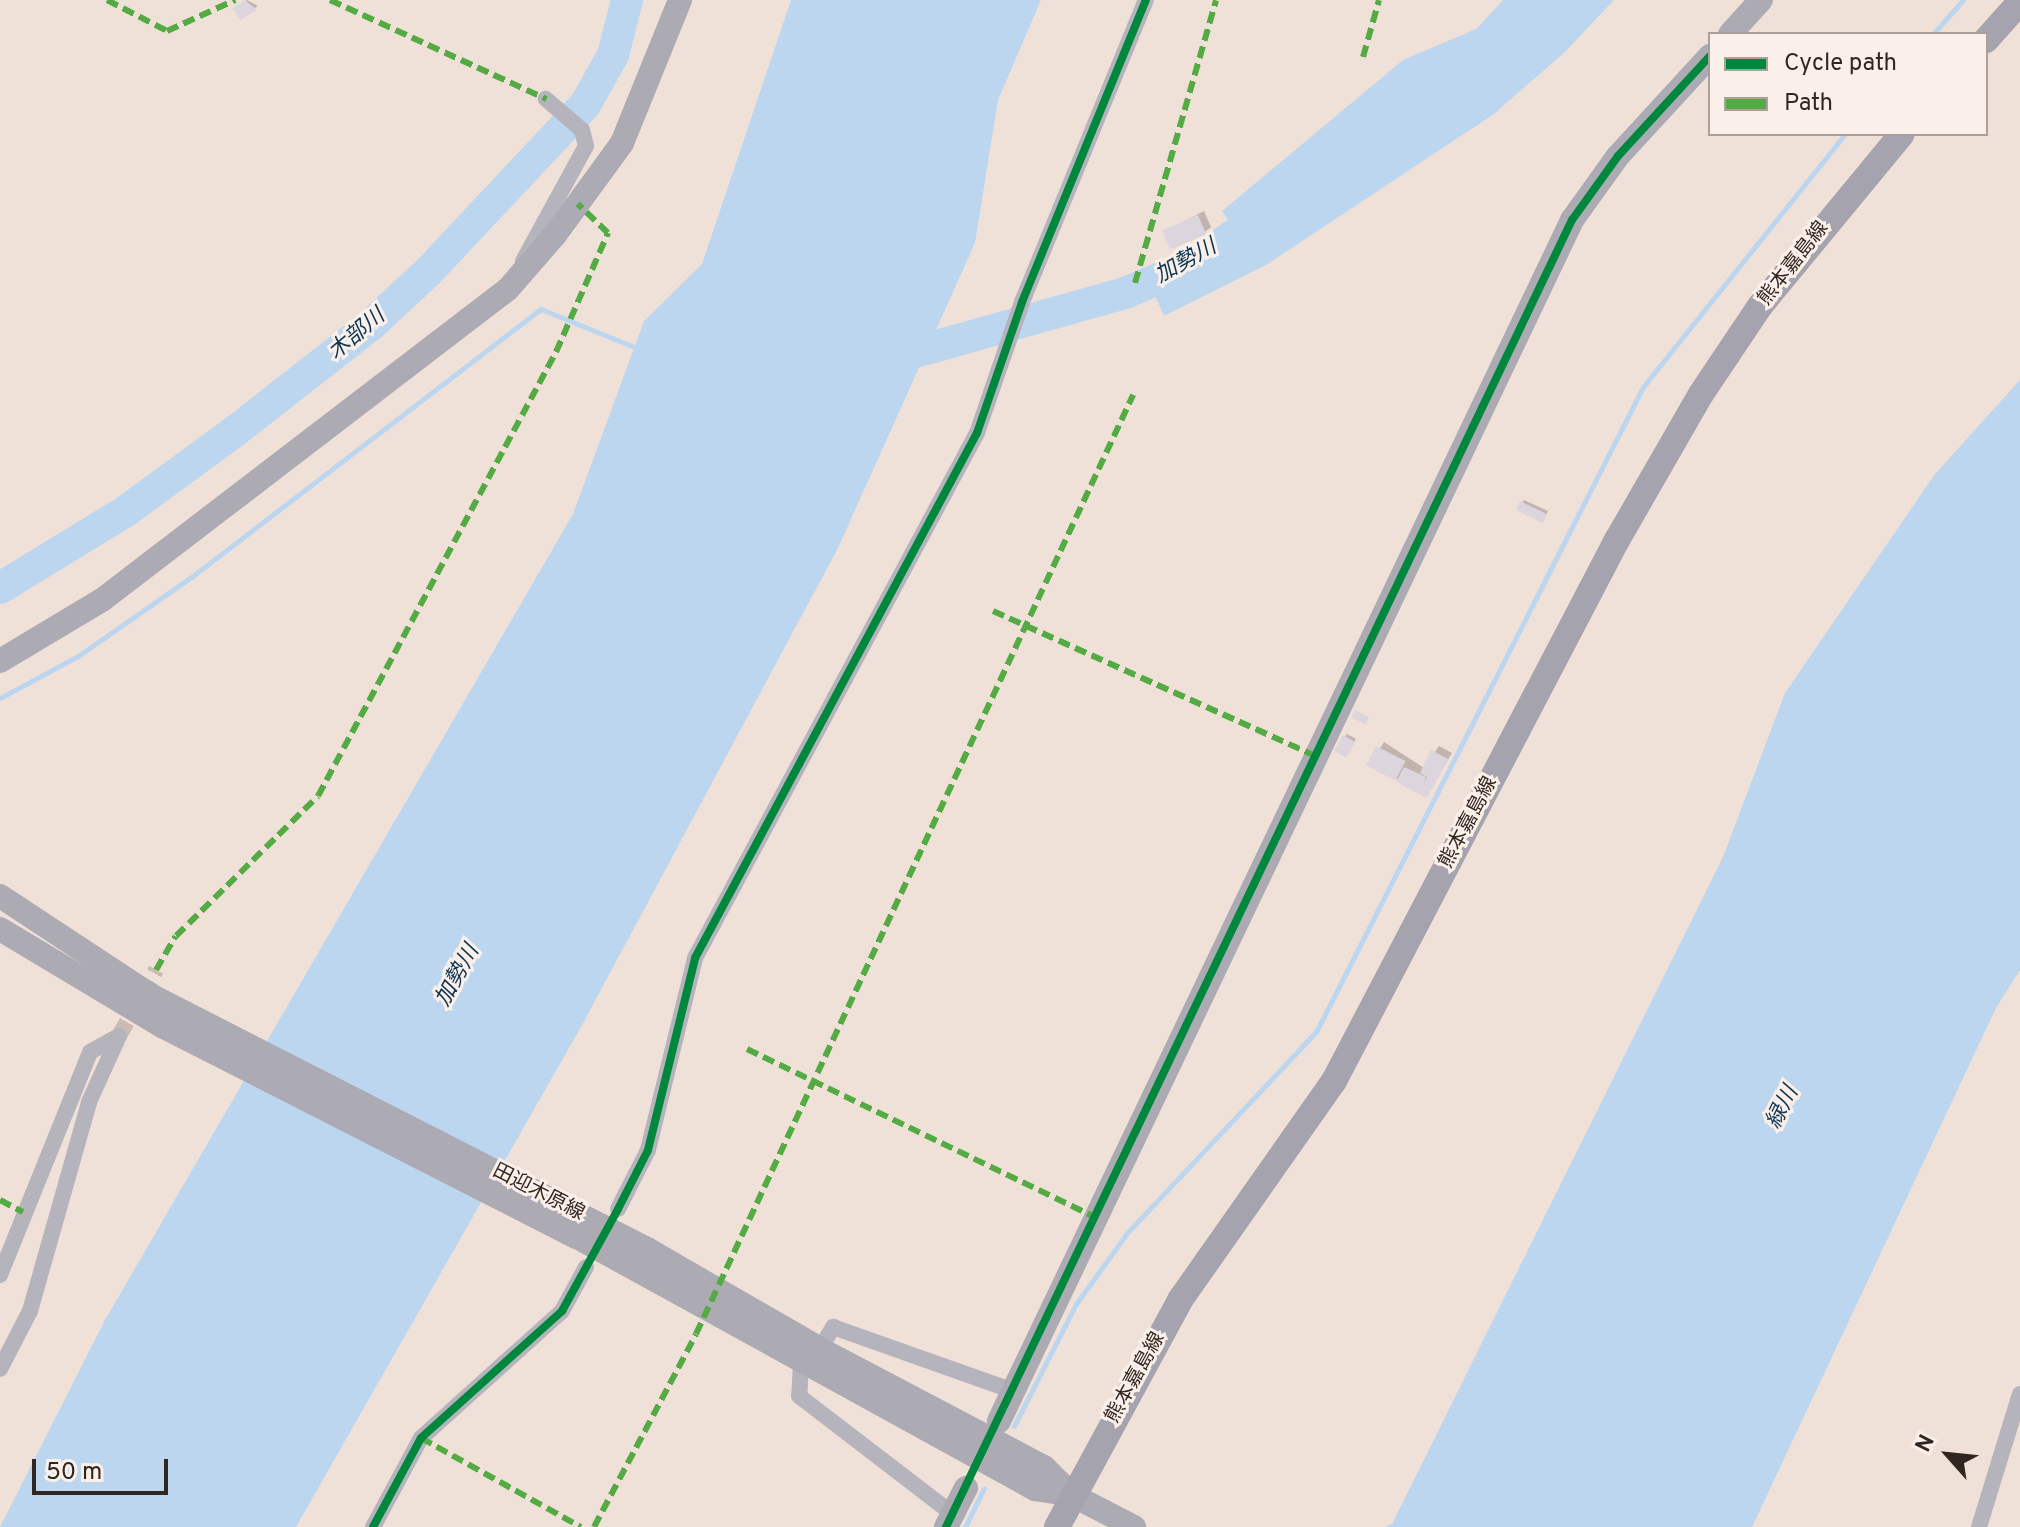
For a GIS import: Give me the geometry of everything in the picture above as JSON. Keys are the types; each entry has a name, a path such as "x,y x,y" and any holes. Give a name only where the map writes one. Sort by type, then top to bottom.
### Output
{"main road":[{"path":"1988,38 2020,2"},
{"name":"熊本嘉島線","path":"1057,1527 1180,1300 1334,1081 1617,540 1701,394 1760,306 1900,136"}],"street":[{"path":"0,661 102,600 440,346 508,289 555,235 622,143 680,0"},
{"path":"618,1209 648,1150 695,958 977,433 1022,302 1146,0"},
{"path":"1732,32 1761,0"},
{"path":"999,1421 1572,220 1618,156 1708,58"},
{"path":"508,289 586,146 582,130 546,99"},
{"name":"田迎木原線","path":"0,896 92,961 236,1052"},
{"name":"田迎木原線","path":"0,929 115,1001 236,1052 560,1216 810,1356 1044,1467 1072,1495 1124,1522"},
{"path":"0,1275 90,1052 119,1036 89,1102 30,1311 0,1369"},
{"path":"373,1527 421,1438 562,1311 586,1267"},
{"path":"966,1488 950,1521 799,1396 810,1356 833,1327 1014,1391"},
{"path":"1979,1527 2020,1394"}],"water":[{"path":"791,0 1041,0 998,100 975,243 838,548 581,1027 296,1527 0,1527 105,1320 573,514 644,321 702,264"},
{"path":"1503,0 1614,0 1565,52 1494,114 1266,265 1164,316 1151,286 1231,250 1238,235 1222,211 1403,60 1476,29"},
{"name":"緑川","path":"2020,380 2020,970 1996,1008 1752,1527 1385,1527 1392,1524 1723,857 1785,693 1935,474"}],"building":[{"path":"245,0 257,10 240,20 233,8"},
{"path":"1198,215 1206,234 1170,250 1162,230"},
{"path":"1520,501 1547,514 1543,523 1516,510"},
{"path":"1355,710 1369,717 1366,724 1351,717"},
{"path":"1343,735 1355,742 1346,758 1334,751"},
{"path":"1376,746 1405,761 1395,781 1366,766"},
{"path":"1431,750 1448,759 1427,798 1396,782 1404,767 1426,777 1423,785 1427,777 1420,773"}],"waterway":[{"name":"木部川","path":"0,588 126,511 234,432 372,324 428,272 585,105 613,55 627,0"},
{"path":"1935,32 1963,0"},
{"path":"1014,1426 1076,1304 1127,1233 1316,1032 1643,387 1843,136"},
{"name":"加勢川","path":"887,360 1125,293 1191,265 1272,208"},
{"path":"0,698 78,656 194,575 541,309 634,347"},
{"path":"965,1527 984,1488"}],"tunnel":[{"path":"119,1036 156,970"}],"marked path":[{"path":"107,0 167,31 235,0"},
{"path":"330,0 546,99"},
{"path":"1135,283 1216,0"},
{"path":"1363,57 1379,0"},
{"path":"156,970 176,936 318,796 556,352 608,233 578,204"},
{"path":"594,1527 696,1334 1133,395"},
{"path":"993,611 1316,756"},
{"path":"747,1049 1097,1218"},
{"path":"0,1200 23,1212"},
{"path":"421,1438 581,1527"}],"cycle path":[{"path":"373,1527 421,1438 562,1311 648,1150 695,958 977,433 1022,302 1146,0"},
{"path":"946,1527 1572,220 1618,156 1708,58"}]}
